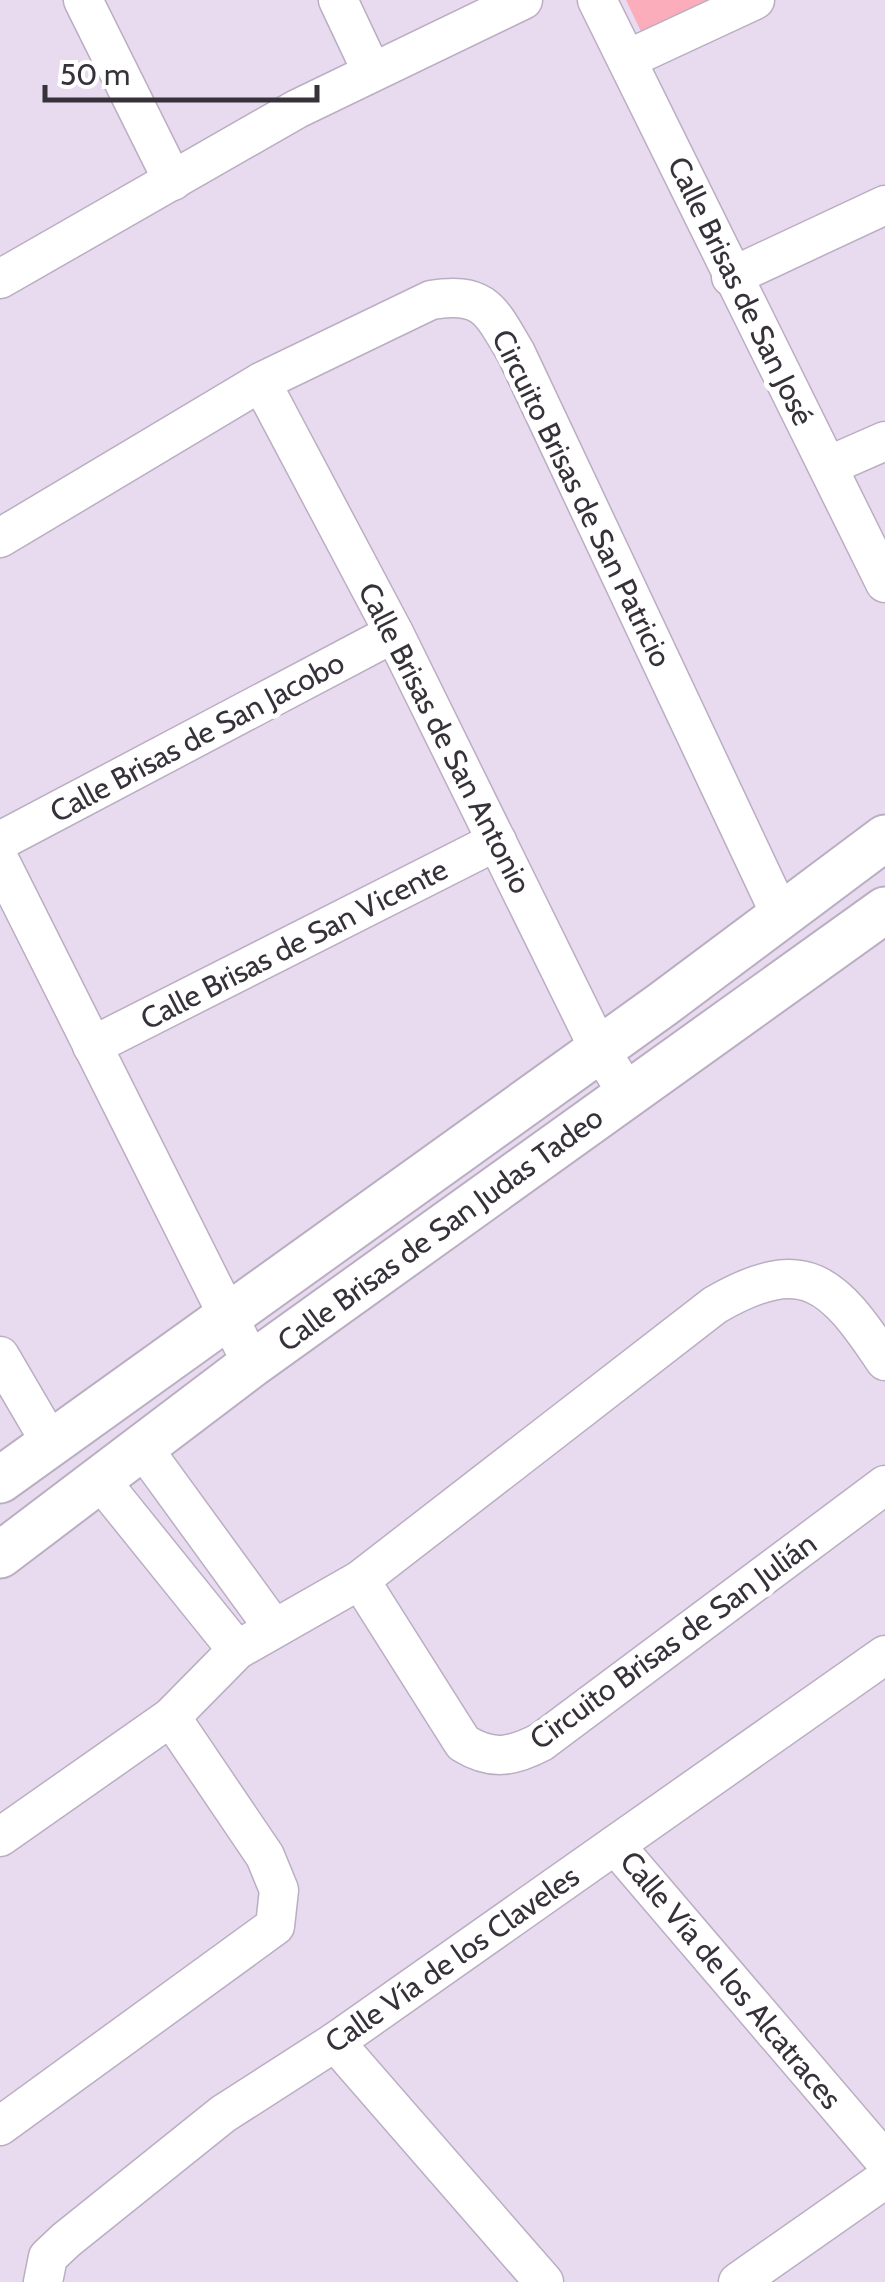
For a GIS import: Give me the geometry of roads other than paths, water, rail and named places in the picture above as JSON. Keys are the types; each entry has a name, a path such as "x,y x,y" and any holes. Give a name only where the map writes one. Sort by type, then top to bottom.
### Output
{"street":[{"path":"82,0 174,181"},
{"path":"338,0 371,70"},
{"path":"0,280 371,70 523,0"},
{"name":"Calle Brisas de San José","path":"596,0 885,583"},
{"path":"628,58 755,0"},
{"path":"732,277 885,205"},
{"name":"Circuito Brisas de San Patricio","path":"0,538 262,382 431,300 467,297 493,314 782,918"},
{"name":"Calle Brisas de San Antonio","path":"262,382 394,633 598,1047 628,1094"},
{"path":"828,466 885,441"},
{"name":"Calle Brisas de San Jacobo","path":"0,840 394,633"},
{"name":"Calle Brisas de San Judas Tadeo","path":"3,1472 52,1445 598,1047 782,918 885,838"},
{"name":"Calle Brisas de San Vicente","path":"92,1046 497,842"},
{"path":"0,860 252,1364"},
{"name":"Calle Brisas de San Judas Tadeo","path":"0,1555 252,1364 885,910"},
{"path":"0,1837 171,1717 238,1650 360,1580 622,1376 744,1288 770,1279 816,1284 838,1299 885,1361"},
{"path":"0,1356 52,1445"},
{"path":"142,1446 273,1627"},
{"path":"100,1480 238,1650"},
{"name":"Circuito Brisas de San Julián","path":"360,1580 464,1743 481,1754 502,1757 541,1742 885,1485"},
{"name":"Calle Vía de los Claveles","path":"43,2282 48,2257 121,2193 223,2114 335,2042 885,1656"},
{"path":"0,2126 274,1926 279,1890 265,1856 171,1717"},
{"name":"Calle Vía de los Alcatraces","path":"615,1845 885,2161"},
{"path":"335,2042 544,2282"},
{"path":"738,2282 885,2179"}]}
